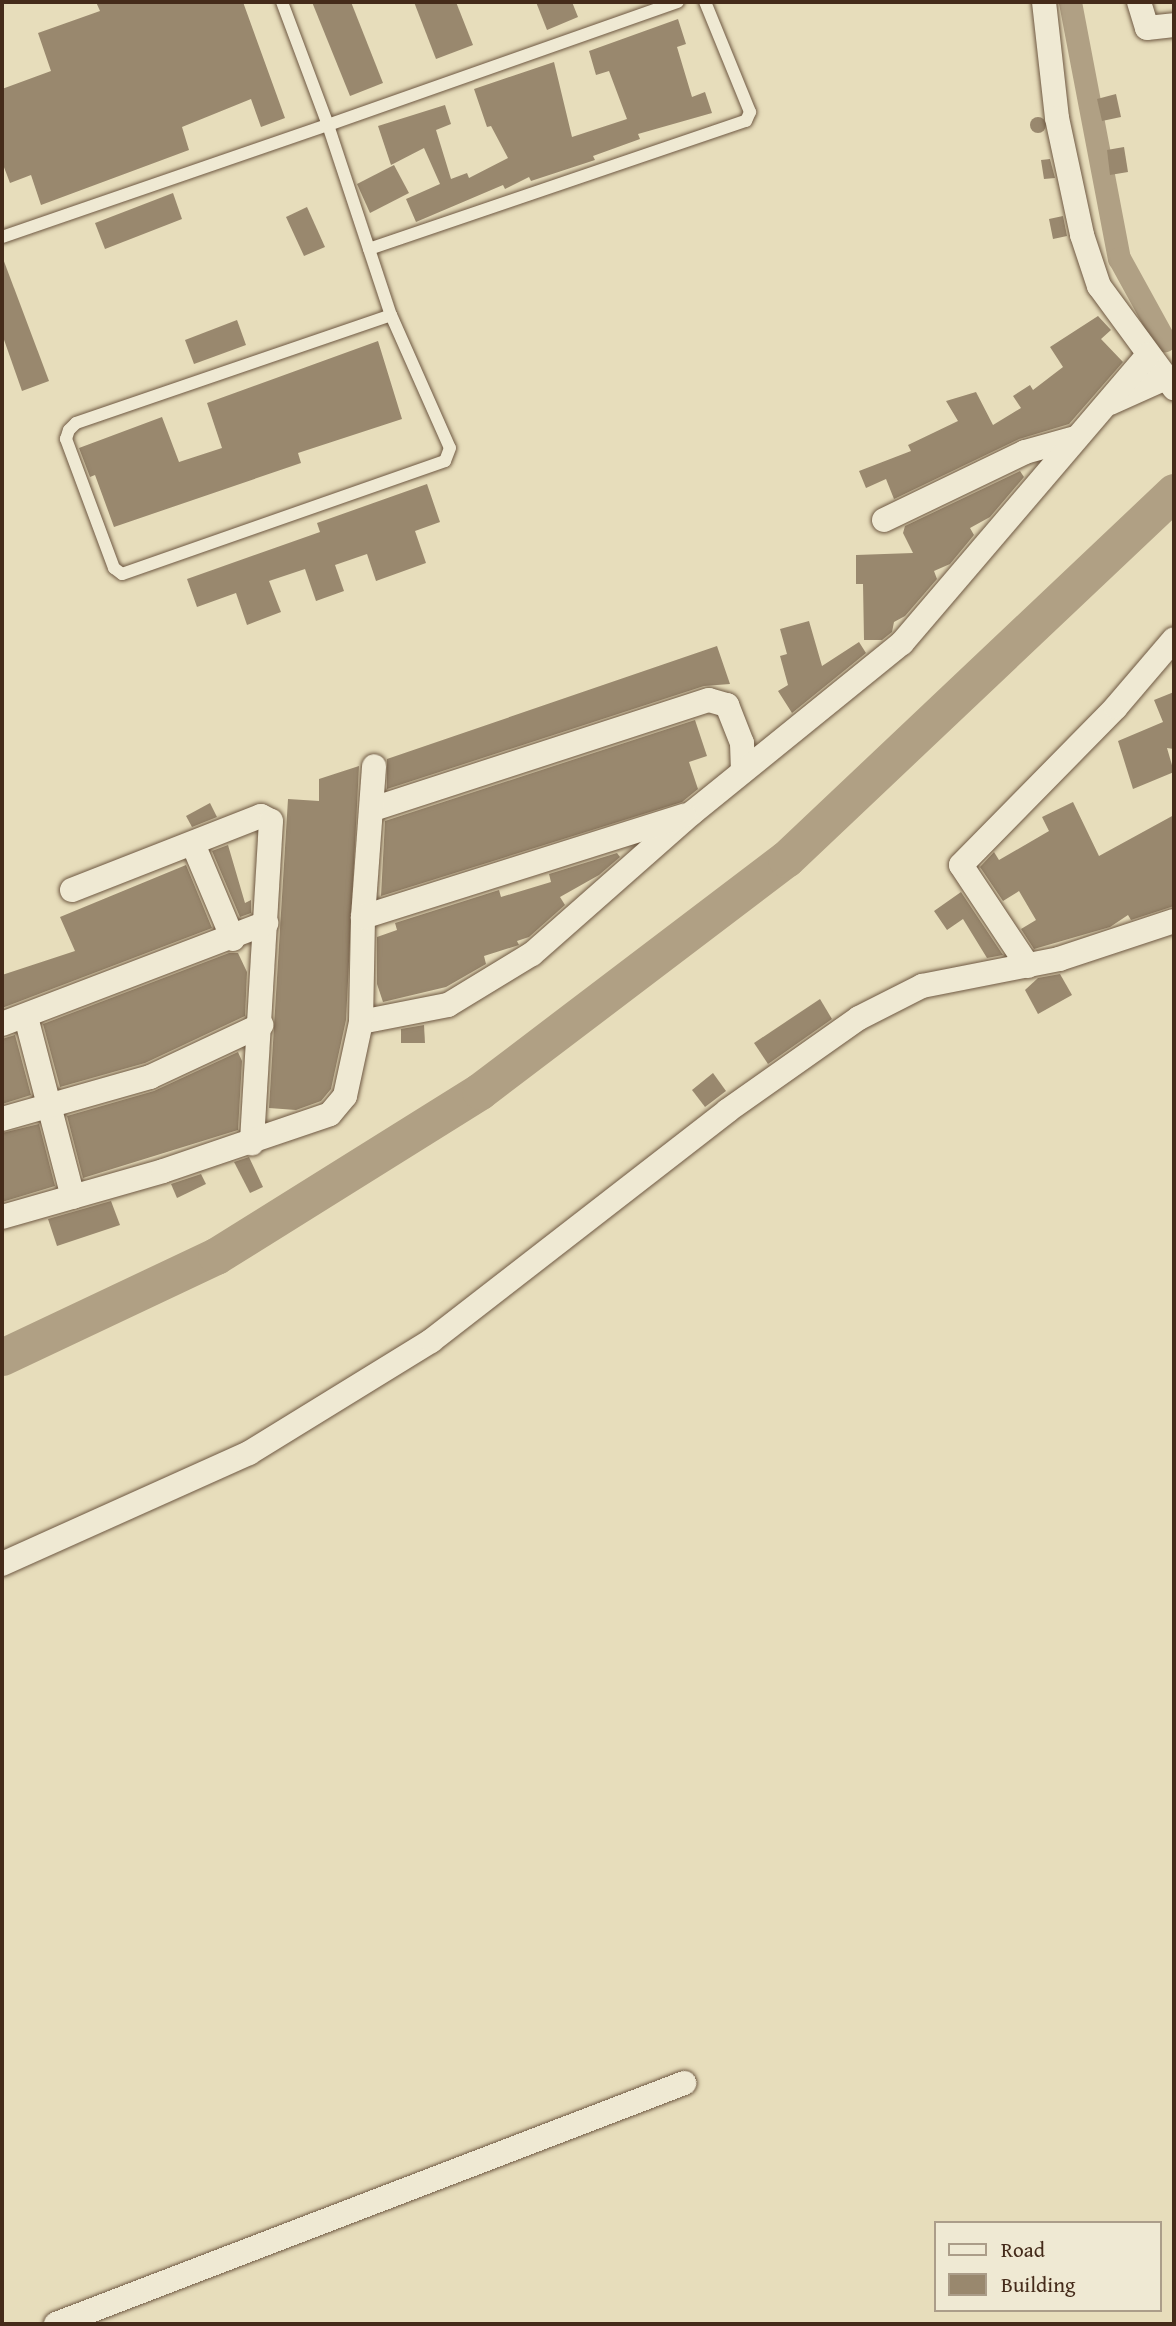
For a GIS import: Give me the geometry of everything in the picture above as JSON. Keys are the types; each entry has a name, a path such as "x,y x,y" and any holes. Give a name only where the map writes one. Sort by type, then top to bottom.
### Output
{"street":[{"path":"1044,2 1057,118 1082,234 1099,286 1170,383 1100,407"},
{"path":"1139,2 1147,28 1174,25"},
{"path":"361,1022 448,1005 532,954 692,813 902,643 947,595 1100,407 1148,355"},
{"path":"884,520 1025,452 1075,438"},
{"path":"1028,966 961,864 1116,707 1174,639"},
{"path":"373,809 709,700 727,705 741,743 743,771"},
{"path":"2,1217 252,1143 330,1114 338,1105 345,1096 361,1022 363,917 373,809 374,766"},
{"path":"363,917 692,813"},
{"path":"72,890 261,816 271,821 252,1143"},
{"path":"193,844 233,939"},
{"path":"2,1564 249,1453 431,1341 738,1103 859,1018 922,986 1028,966 1174,920"},
{"path":"2,1024 233,939 266,923"},
{"path":"26,1017 72,1197"},
{"path":"2,1119 150,1077 261,1025"},
{"path":"56,2324 684,2083"}],"lane":[{"path":"282,2 328,125 391,316 450,448 445,461 116,572 66,439 69,430 76,423 391,316"},
{"path":"2,237 678,2"},
{"path":"369,250 746,121 750,111 705,2"}],"building":[{"path":"96,2 243,2 285,118 261,127 251,99 182,127 189,150 41,205 31,175 10,183 2,162 2,89 51,71 38,33 100,11"},
{"path":"312,2 351,2 383,83 350,96"},
{"path":"414,2 456,2 473,45 436,59"},
{"path":"536,2 572,2 578,17 547,30"},
{"path":"678,19 686,44 677,47 692,97 705,92 712,113 638,134 640,139 593,156 595,160 531,181 529,177 505,189 503,185 416,222 406,199 440,184 424,148 391,165 378,126 445,105 451,124 436,130 451,179 467,173 469,178 508,158 491,126 487,127 474,89 554,62 572,137 627,119 609,71 596,75 589,51"},
{"path":"1116,94 1121,117 1102,121 1097,99"},
{"path":"1038,117 1044,119 1044,131 1038,133 1032,131 1030,125 1032,119"},
{"path":"1124,147 1128,172 1110,175 1107,150"},
{"path":"1050,159 1055,178 1044,179 1041,160"},
{"path":"394,165 409,193 370,213 357,184"},
{"path":"173,193 182,219 105,249 95,223"},
{"path":"307,207 325,247 304,256 286,217"},
{"path":"1063,216 1067,236 1053,239 1049,219"},
{"path":"2,256 49,381 22,391 2,334"},
{"path":"1098,316 1111,330 1101,339 1123,362 1069,424 1019,439 894,499 886,479 866,488 859,471 911,451 908,445 958,421 946,401 976,392 993,425 1021,408 1013,396 1030,385 1033,390 1063,367 1050,347"},
{"path":"237,320 246,345 194,364 185,340"},
{"path":"378,341 402,419 298,453 301,463 114,527 95,475 90,477 79,448 162,417 179,462 222,448 207,403"},
{"path":"1020,471 1024,477 990,517 970,528 974,535 950,564 934,571 937,579 905,616 894,622 892,632 882,640 864,640 863,584 856,584 856,555 913,553 903,533 905,526"},
{"path":"427,484 440,522 415,531 426,563 376,581 367,554 335,565 344,591 316,601 305,569 269,581 281,612 247,625 236,593 197,607 187,579 320,532 317,523"},
{"path":"809,621 822,666 859,642 866,653 792,713 778,691 788,685 780,656 787,654 780,629"},
{"path":"717,646 730,684 704,686 387,789 387,759"},
{"path":"1174,692 1174,749 1167,748 1174,772 1133,789 1118,741 1163,722 1154,700"},
{"path":"695,720 707,756 689,762 698,789 682,802 381,896 385,821"},
{"path":"359,766 346,1020 331,1089 321,1101 296,1110 269,1108 288,799 319,801 319,779"},
{"path":"1073,802 1099,856 1174,815 1174,906 1131,920 1128,915 1110,927 1034,949 1021,929 1036,920 1019,891 1003,901 980,867 994,852 999,860 1049,831 1042,817"},
{"path":"210,803 217,817 192,827 186,816"},
{"path":"228,845 245,903 251,900 251,913 240,917 212,851"},
{"path":"617,853 620,857 599,875 560,897 565,905 529,937 517,941 519,945 484,956 486,964 446,987 383,1002 377,984 377,937 397,930 395,923 499,890 501,897 551,882 549,874"},
{"path":"186,865 212,928 2,1008 2,975 75,951 60,917"},
{"path":"961,892 1003,955 987,958 963,919 947,930 934,911"},
{"path":"229,953 238,953 247,972 245,1016 145,1063 60,1087 43,1024"},
{"path":"1060,974 1072,995 1038,1014 1025,990 1038,978"},
{"path":"820,999 832,1019 768,1064 754,1043"},
{"path":"424,1025 425,1043 401,1043 401,1029"},
{"path":"15,1035 31,1095 2,1104 2,1039"},
{"path":"238,1052 242,1061 238,1130 83,1178 67,1116 154,1091"},
{"path":"713,1073 726,1091 705,1107 692,1090"},
{"path":"39,1124 55,1186 2,1202 2,1133"},
{"path":"249,1157 263,1187 250,1193 234,1162"},
{"path":"201,1174 206,1184 177,1198 171,1184"},
{"path":"111,1201 120,1225 57,1246 48,1219"}],"waterway":[{"path":"1070,2 1119,258 1164,340"},
{"path":"2,1357 216,1256 480,1091 786,859 1174,492"}]}
